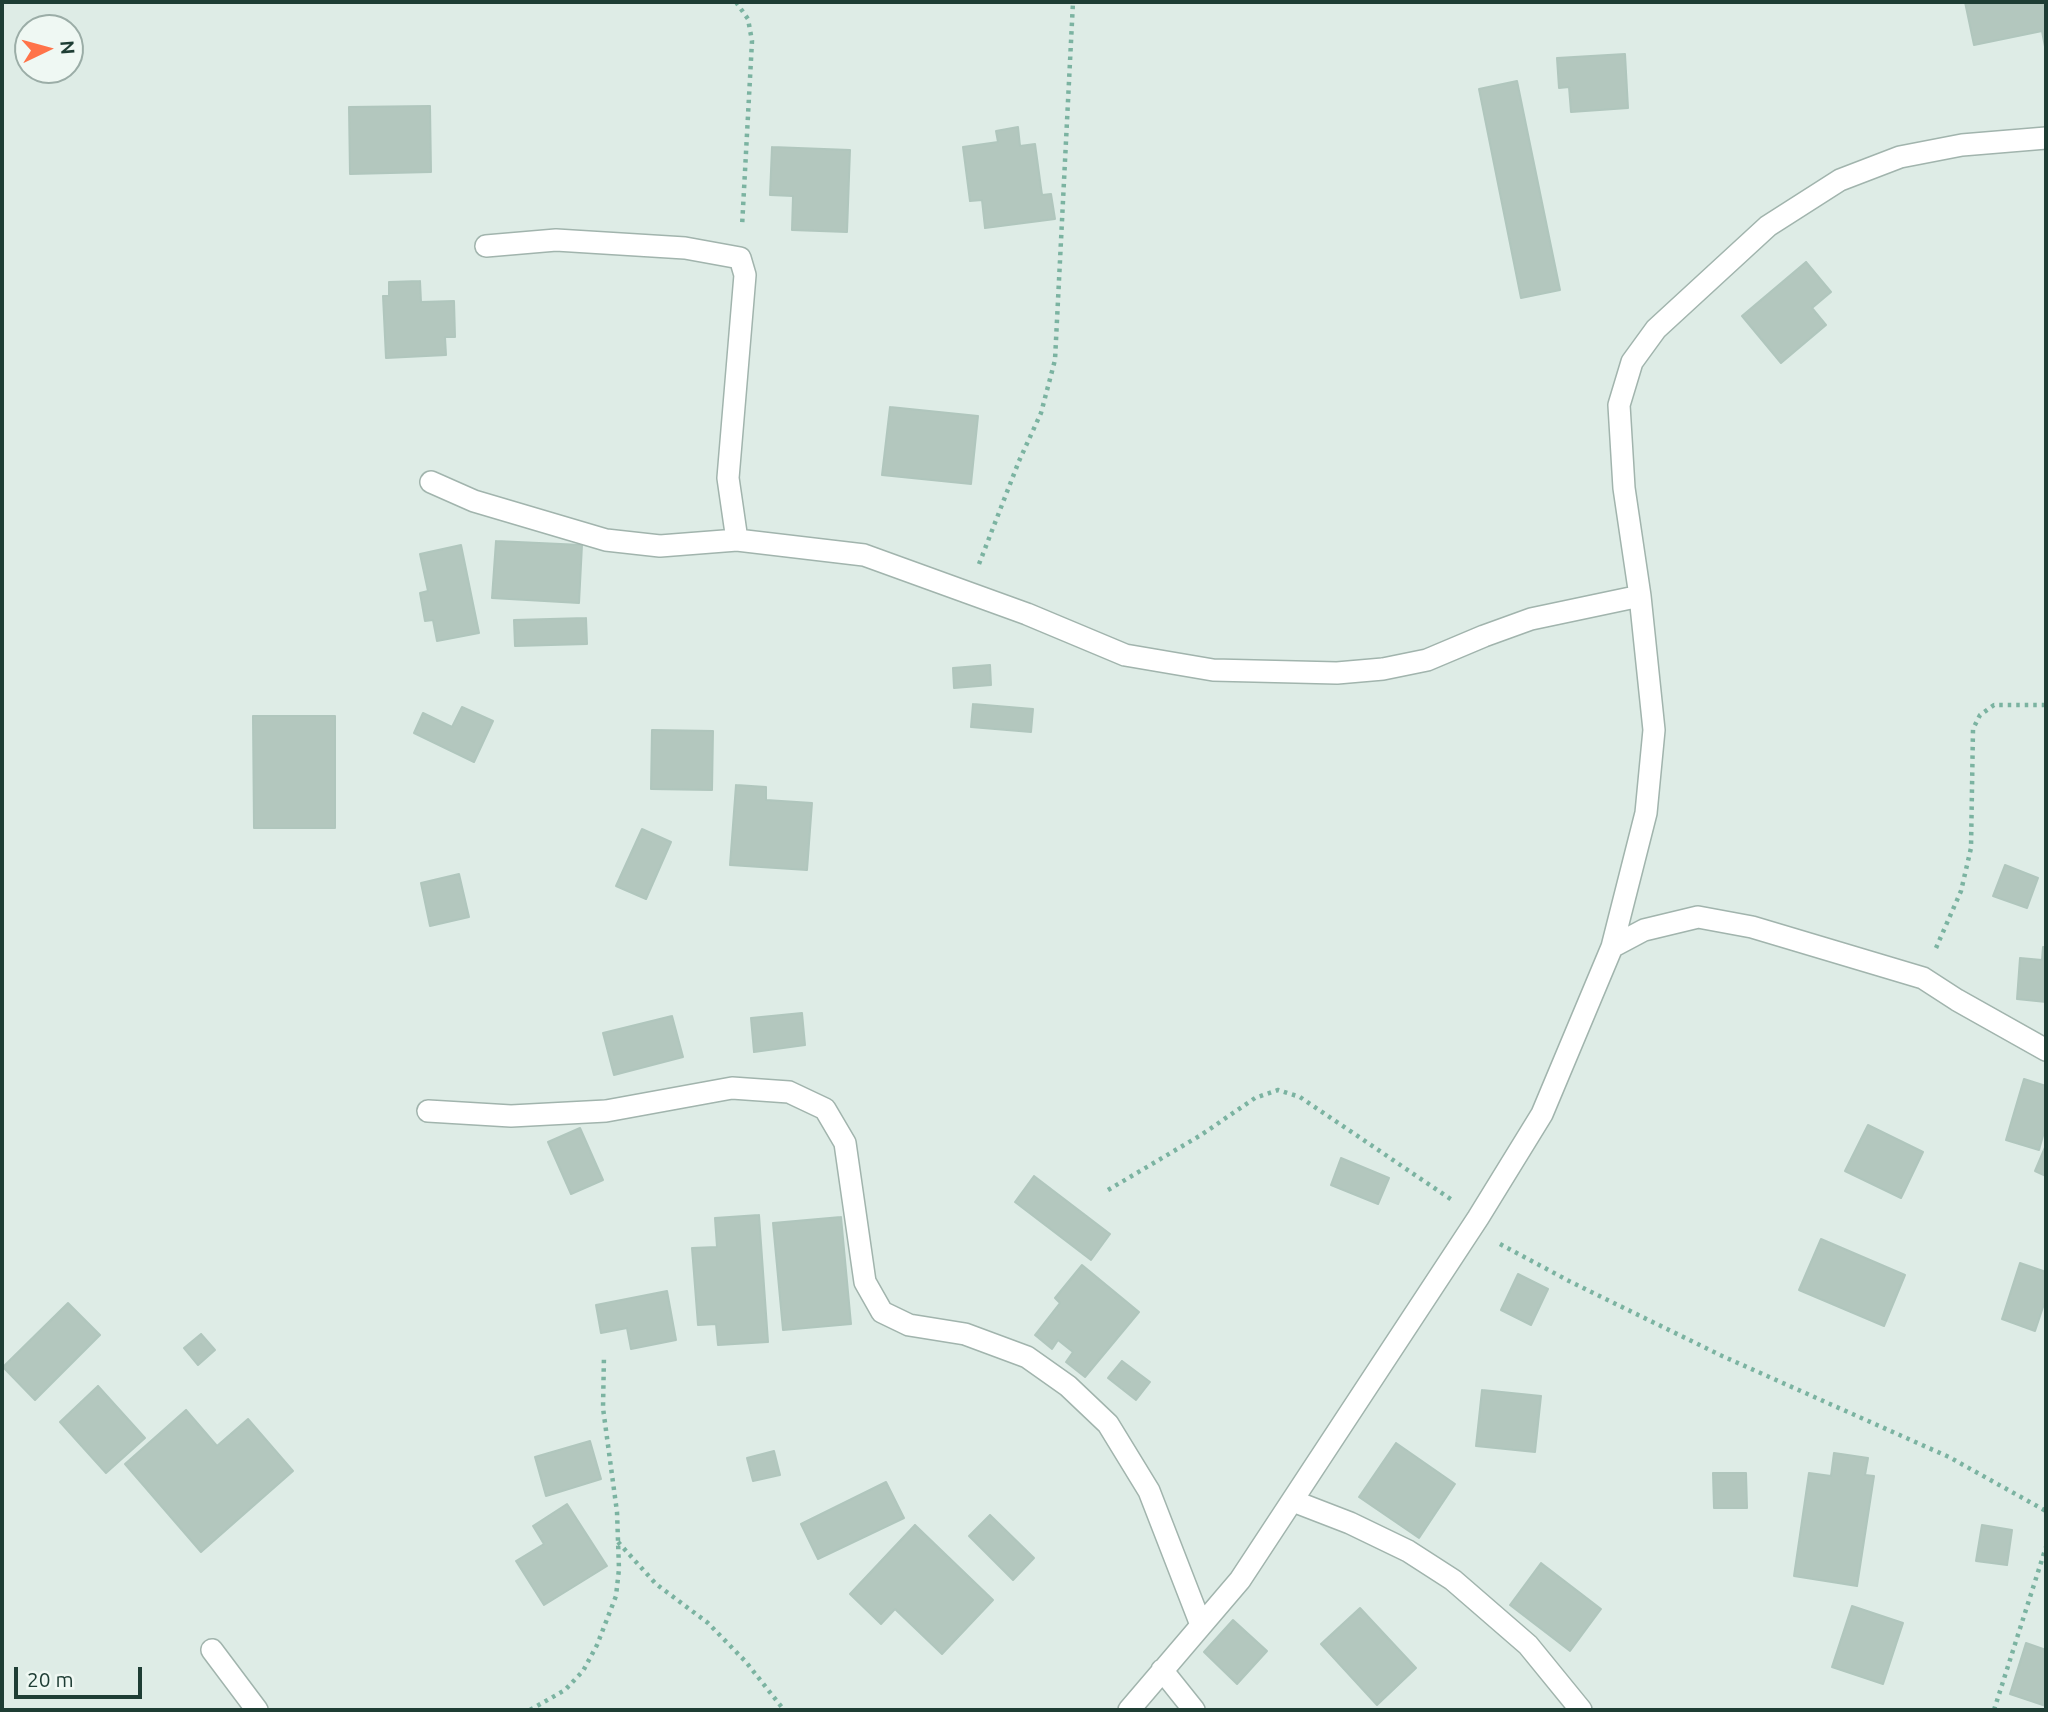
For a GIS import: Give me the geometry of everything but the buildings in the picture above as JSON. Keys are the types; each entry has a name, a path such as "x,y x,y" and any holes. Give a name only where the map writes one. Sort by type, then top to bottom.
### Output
{"street":[{"path":"1129,1710 1240,1580 1475,1224 1542,1114 1612,947 1646,813 1654,730 1640,596 1623,488 1619,405 1632,362 1656,329 1768,226 1840,180 1900,156 1962,145 2046,138"},
{"path":"485,246 556,240 685,248 740,258 745,275 728,478 737,540"},
{"path":"432,482 474,501 606,540 660,546 737,540 864,555 968,591 1125,655 1213,670 1337,673 1394,667 1427,660 1531,620 1640,596"},
{"path":"1612,947 1644,930 1671,922 1698,917 1718,919 1796,939 1923,978 2046,1050"},
{"path":"428,1111 511,1116 606,1111 732,1088 789,1092 825,1109 845,1143 864,1282 882,1312 909,1325 965,1334 1027,1357 1068,1386 1108,1424 1149,1491 1201,1625"},
{"path":"1293,1501 1350,1523 1408,1551 1453,1580 1528,1645 1581,1710"},
{"path":"212,1650 257,1710"},
{"path":"1161,1670 1194,1710"}],"path":[{"path":"736,2 748,19 752,40 740,258"},
{"path":"968,591 1019,461 1041,413 1055,360 1073,2"},
{"path":"1923,978 1961,891 1971,848 1973,729 1980,715 1994,705 2046,705"},
{"path":"1108,1190 1201,1135 1255,1098 1278,1090 1300,1097 1475,1224 1569,1281 1720,1355 1950,1457 2046,1511"},
{"path":"530,1710 565,1690 583,1671 597,1645 616,1595 619,1569 617,1511 603,1408 604,1355"},
{"path":"616,1541 656,1584 708,1623 746,1662 784,1710"},
{"path":"1994,1710 2046,1547"}]}
